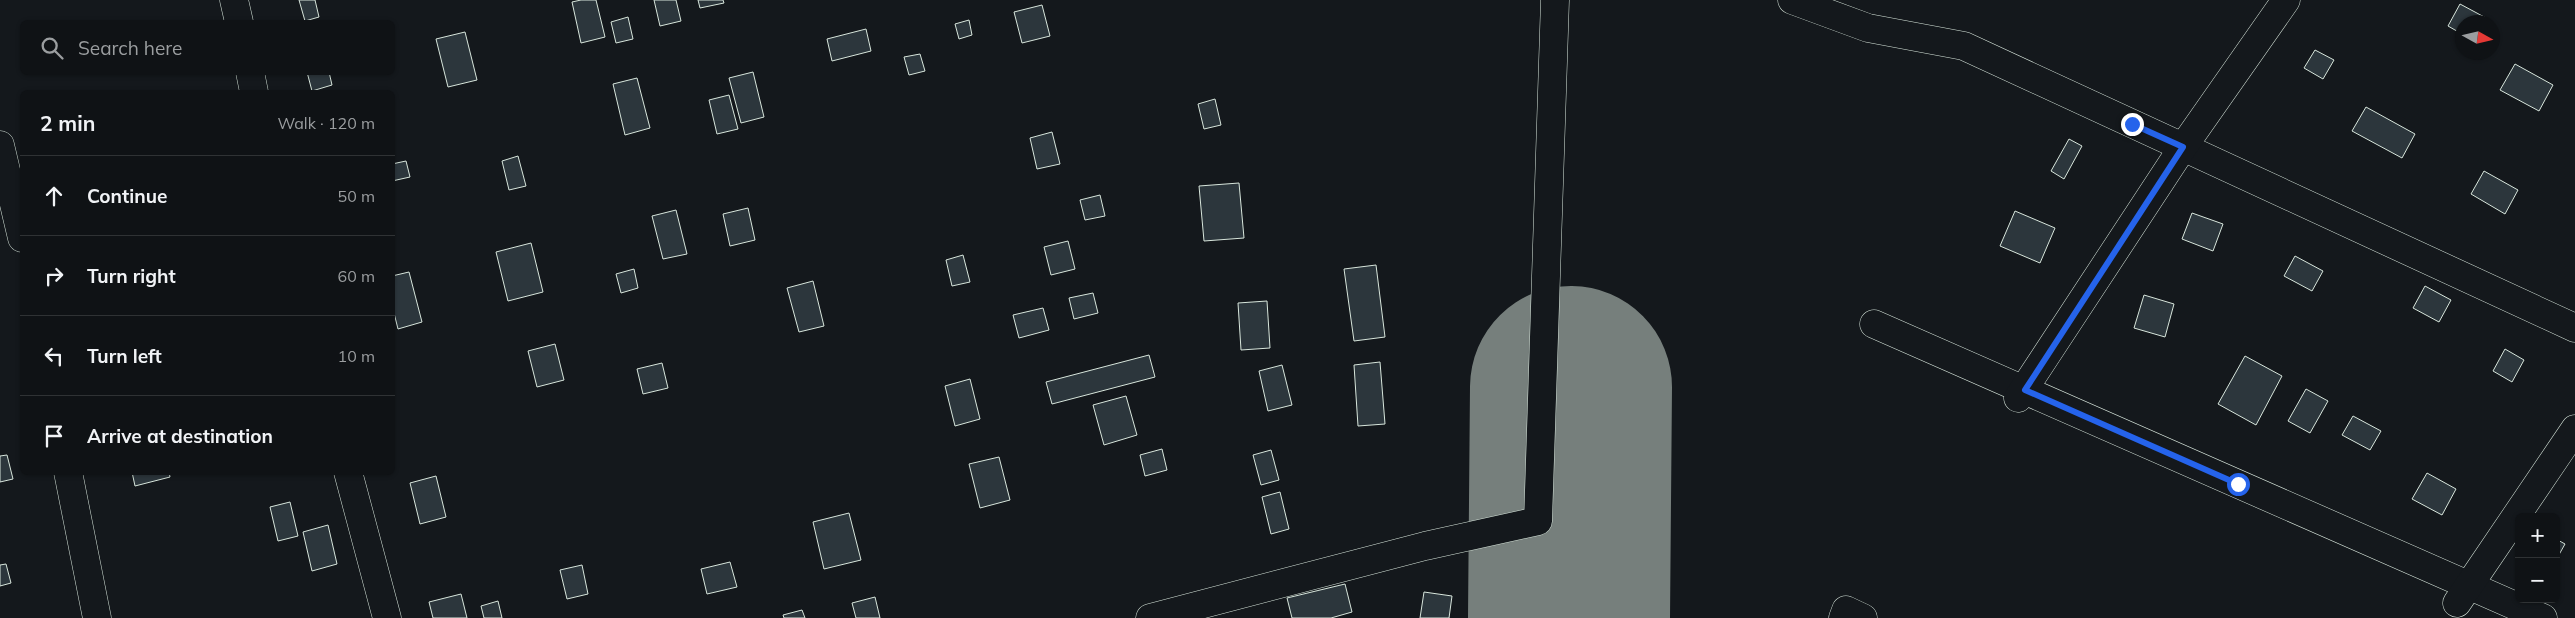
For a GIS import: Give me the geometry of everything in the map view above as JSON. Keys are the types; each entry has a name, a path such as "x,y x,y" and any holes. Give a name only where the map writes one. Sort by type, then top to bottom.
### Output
{"street":[{"path":"234,0 239,20"},
{"path":"1150,618 1425,546 1538,521 1555,0"},
{"path":"1792,0 1868,28 1964,46 2575,328"},
{"path":"2022,394 2183,147 2286,0"},
{"path":"251,75 254,90"},
{"path":"0,145 20,230"},
{"path":"1874,324 2022,394 2464,595 2543,618"},
{"path":"2464,595 2575,429"},
{"path":"69,475 97,618"},
{"path":"349,475 387,618"},
{"path":"1843,618 1846,610 1863,618"}],"building":[{"path":"299,0 315,0 319,17 305,20"},
{"path":"596,0 605,37 581,43 572,2"},
{"path":"654,0 676,0 681,21 660,26"},
{"path":"698,0 723,0 724,3 700,8"},
{"path":"2460,4 2481,15 2455,15 2455,30 2448,26"},
{"path":"1042,5 1050,36 1022,43 1014,12"},
{"path":"628,17 633,39 616,43 611,22"},
{"path":"969,20 972,35 959,39 955,24"},
{"path":"866,29 871,51 832,61 827,39"},
{"path":"465,32 477,80 448,87 436,39"},
{"path":"2315,50 2334,60 2323,79 2304,68"},
{"path":"920,54 925,71 909,75 904,57"},
{"path":"2515,64 2553,85 2539,111 2500,90"},
{"path":"753,72 764,117 741,123 729,78"},
{"path":"308,75 330,75 332,85 312,90"},
{"path":"637,78 650,128 625,135 613,84"},
{"path":"729,95 738,129 717,134 709,100"},
{"path":"1215,99 1221,125 1204,129 1198,104"},
{"path":"2366,107 2415,134 2402,158 2352,131"},
{"path":"1052,132 1060,164 1037,169 1030,138"},
{"path":"2069,139 2082,146 2064,179 2051,171"},
{"path":"518,156 526,186 509,190 502,161"},
{"path":"406,161 410,177 395,180 395,163"},
{"path":"2484,171 2518,190 2505,214 2471,194"},
{"path":"1239,183 1244,238 1204,241 1199,186"},
{"path":"1100,195 1105,216 1085,220 1080,200"},
{"path":"748,208 755,240 730,246 723,214"},
{"path":"676,210 687,254 663,259 652,216"},
{"path":"2015,211 2055,228 2040,263 2000,246"},
{"path":"2192,213 2223,224 2213,251 2182,239"},
{"path":"1068,241 1075,269 1051,275 1044,247"},
{"path":"531,243 543,292 508,301 496,252"},
{"path":"963,255 970,282 952,286 946,260"},
{"path":"2295,256 2323,271 2312,291 2284,276"},
{"path":"1376,265 1385,337 1354,341 1344,269"},
{"path":"634,269 638,288 621,293 616,274"},
{"path":"409,272 422,322 398,329 395,317 395,275"},
{"path":"813,281 824,326 799,332 787,288"},
{"path":"2425,286 2451,300 2439,322 2413,308"},
{"path":"1093,293 1098,313 1074,319 1069,298"},
{"path":"2144,295 2174,304 2165,337 2134,328"},
{"path":"1267,301 1270,348 1241,350 1238,303"},
{"path":"1043,308 1049,330 1019,338 1013,315"},
{"path":"555,344 564,380 537,387 528,351"},
{"path":"2505,349 2524,360 2512,382 2493,371"},
{"path":"1149,355 1155,377 1052,404 1046,382"},
{"path":"2245,356 2282,376 2256,425 2218,404"},
{"path":"1380,362 1385,424 1358,426 1354,365"},
{"path":"662,363 668,388 643,394 637,369"},
{"path":"1282,365 1292,405 1268,411 1259,371"},
{"path":"970,379 980,419 955,426 945,386"},
{"path":"2306,389 2328,401 2310,433 2288,421"},
{"path":"1126,396 1137,435 1104,445 1093,405"},
{"path":"2353,416 2381,431 2370,450 2342,435"},
{"path":"1162,449 1167,470 1145,476 1140,455"},
{"path":"1271,450 1279,480 1261,485 1253,455"},
{"path":"7,455 13,479 0,482 0,456"},
{"path":"999,457 1010,500 980,508 969,464"},
{"path":"2427,473 2456,489 2442,515 2412,499"},
{"path":"133,475 170,475 170,477 135,486"},
{"path":"436,476 446,517 420,524 410,483"},
{"path":"1280,492 1289,529 1271,534 1262,497"},
{"path":"290,502 298,536 278,541 270,507"},
{"path":"849,513 861,560 824,569 813,522"},
{"path":"328,525 337,564 312,571 303,532"},
{"path":"2560,541 2565,544 2560,553"},
{"path":"730,562 737,587 707,594 701,569"},
{"path":"6,564 11,583 0,586 0,565"},
{"path":"582,565 588,594 567,599 560,570"},
{"path":"1345,584 1352,612 1331,618 1292,618 1287,598"},
{"path":"1424,592 1452,596 1449,618 1420,618"},
{"path":"461,594 467,618 433,618 429,602"},
{"path":"875,597 880,618 856,618 852,603"},
{"path":"498,601 502,618 484,618 481,606"},
{"path":"802,610 805,618 784,618 783,615"}],"runway":[{"path":"1569,618 1571,387"}],"route":[{"path":"2132,124 2183,147 2025,390 2238,484"}]}
